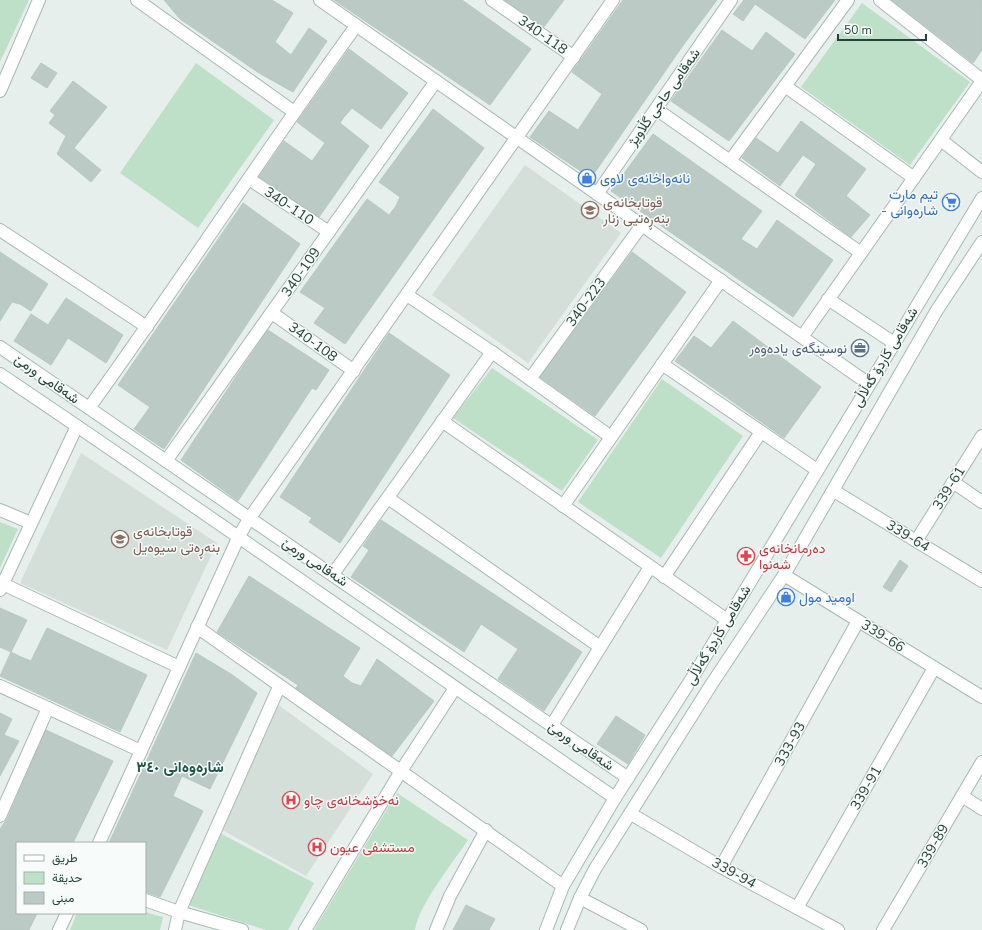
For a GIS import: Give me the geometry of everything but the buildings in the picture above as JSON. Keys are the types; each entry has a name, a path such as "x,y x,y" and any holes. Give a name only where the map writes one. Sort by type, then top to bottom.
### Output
{"street":[{"path":"0,91 39,0"},
{"path":"137,0 152,5 294,112"},
{"name":"340-118","path":"492,0 574,57"},
{"path":"99,842 239,536 249,519 613,0"},
{"name":"شەقامی حاجی گڵاویژ","path":"597,194 731,0"},
{"path":"730,161 848,0"},
{"path":"802,337 982,80 880,0"},
{"path":"327,2 356,26 869,384"},
{"path":"89,408 147,327 294,112 356,26"},
{"name":"340-109","path":"166,461 436,82"},
{"path":"785,86 914,178"},
{"path":"656,109 861,253"},
{"path":"941,140 982,172"},
{"name":"340-110","path":"249,179 330,232"},
{"name":"شەقامی کاردۆ گەڵاڵی","path":"546,930 563,886 615,798 694,674 982,198"},
{"name":"340-223","path":"530,379 642,225"},
{"path":"0,230 147,327"},
{"name":"شەقامی کاردۆ گەڵاڵی","path":"567,930 580,898 595,869 711,685 784,575 834,491 937,310 982,242"},
{"path":"563,506 721,280"},
{"path":"407,295 492,352 611,437"},
{"path":"828,299 894,343"},
{"name":"340-108","path":"272,313 354,371"},
{"name":"شەقامی ورمێ","path":"0,347 249,519 333,574 628,778"},
{"path":"333,574 492,352"},
{"path":"662,364 817,470"},
{"name":"شەقامی ورمێ","path":"0,374 239,536 455,688 615,798"},
{"path":"442,421 727,620"},
{"path":"77,426 1,587 179,667"},
{"path":"664,577 761,432"},
{"name":"339-61","path":"916,541 982,436"},
{"path":"953,482 982,502"},
{"name":"339-64","path":"834,491 982,581"},
{"path":"388,498 600,647"},
{"path":"0,510 31,523"},
{"path":"552,725 650,567"},
{"name":"339-66","path":"784,575 982,697"},
{"name":"333-93","path":"721,867 858,621"},
{"path":"197,627 401,772 486,830 563,886"},
{"name":"339-91","path":"798,908 934,668"},
{"path":"694,674 711,685"},
{"path":"0,686 141,751"},
{"path":"175,930 179,912 279,686"},
{"path":"305,930 401,772 455,688"},
{"path":"0,816 48,708"},
{"name":"339-89","path":"883,930 982,762"},
{"path":"962,796 982,809"},
{"name":"339-94","path":"631,814 721,867 838,930"},
{"path":"436,930 450,896 486,830"},
{"path":"580,898 641,930"},
{"path":"146,900 179,912 242,930"},
{"path":"59,930 67,914"}],"shaded area":[{"path":"525,165 621,233 528,363 432,295"},
{"path":"81,453 217,543 167,650 20,583"},
{"name":"نەخۆشخانەی چاو","path":"273,701 373,774 306,876 215,826"}],"green space":[{"path":"0,0 29,0 0,62"},
{"path":"862,3 970,82 910,165 801,87"},
{"path":"196,63 274,120 198,228 120,173"},
{"path":"492,368 598,440 562,491 453,418"},
{"path":"662,379 743,436 661,558 578,502"},
{"path":"0,522 18,529 0,568"},
{"path":"397,793 468,840 437,884 423,908 415,930 314,930"},
{"path":"220,833 314,883 288,930 266,930 188,905"},
{"path":"146,912 163,917 160,930 70,930 77,914 146,914"}],"place":[{"name":"نانەواخانەی لاوی","path":"587,178"},
{"name":"تیم مارت - شارەوانی","path":"951,202"},
{"name":"قوتابخانەی بنەڕەتیی زنار","path":"590,210"},
{"name":"نوسینگەی یادەوەر","path":"860,348"},
{"name":"قوتابخانەی بنەڕەتی سیوەیل","path":"120,539"},
{"name":"دەرمانخانەی شەنوا","path":"746,556"},
{"name":"اوميد مول","path":"786,597"},
{"name":"نەخۆشخانەی چاو","path":"291,800"},
{"name":"مستشفى عيون","path":"317,847"}],"district":[{"name":"شارەوەانی ٣٤٠","path":"180,767"}]}
